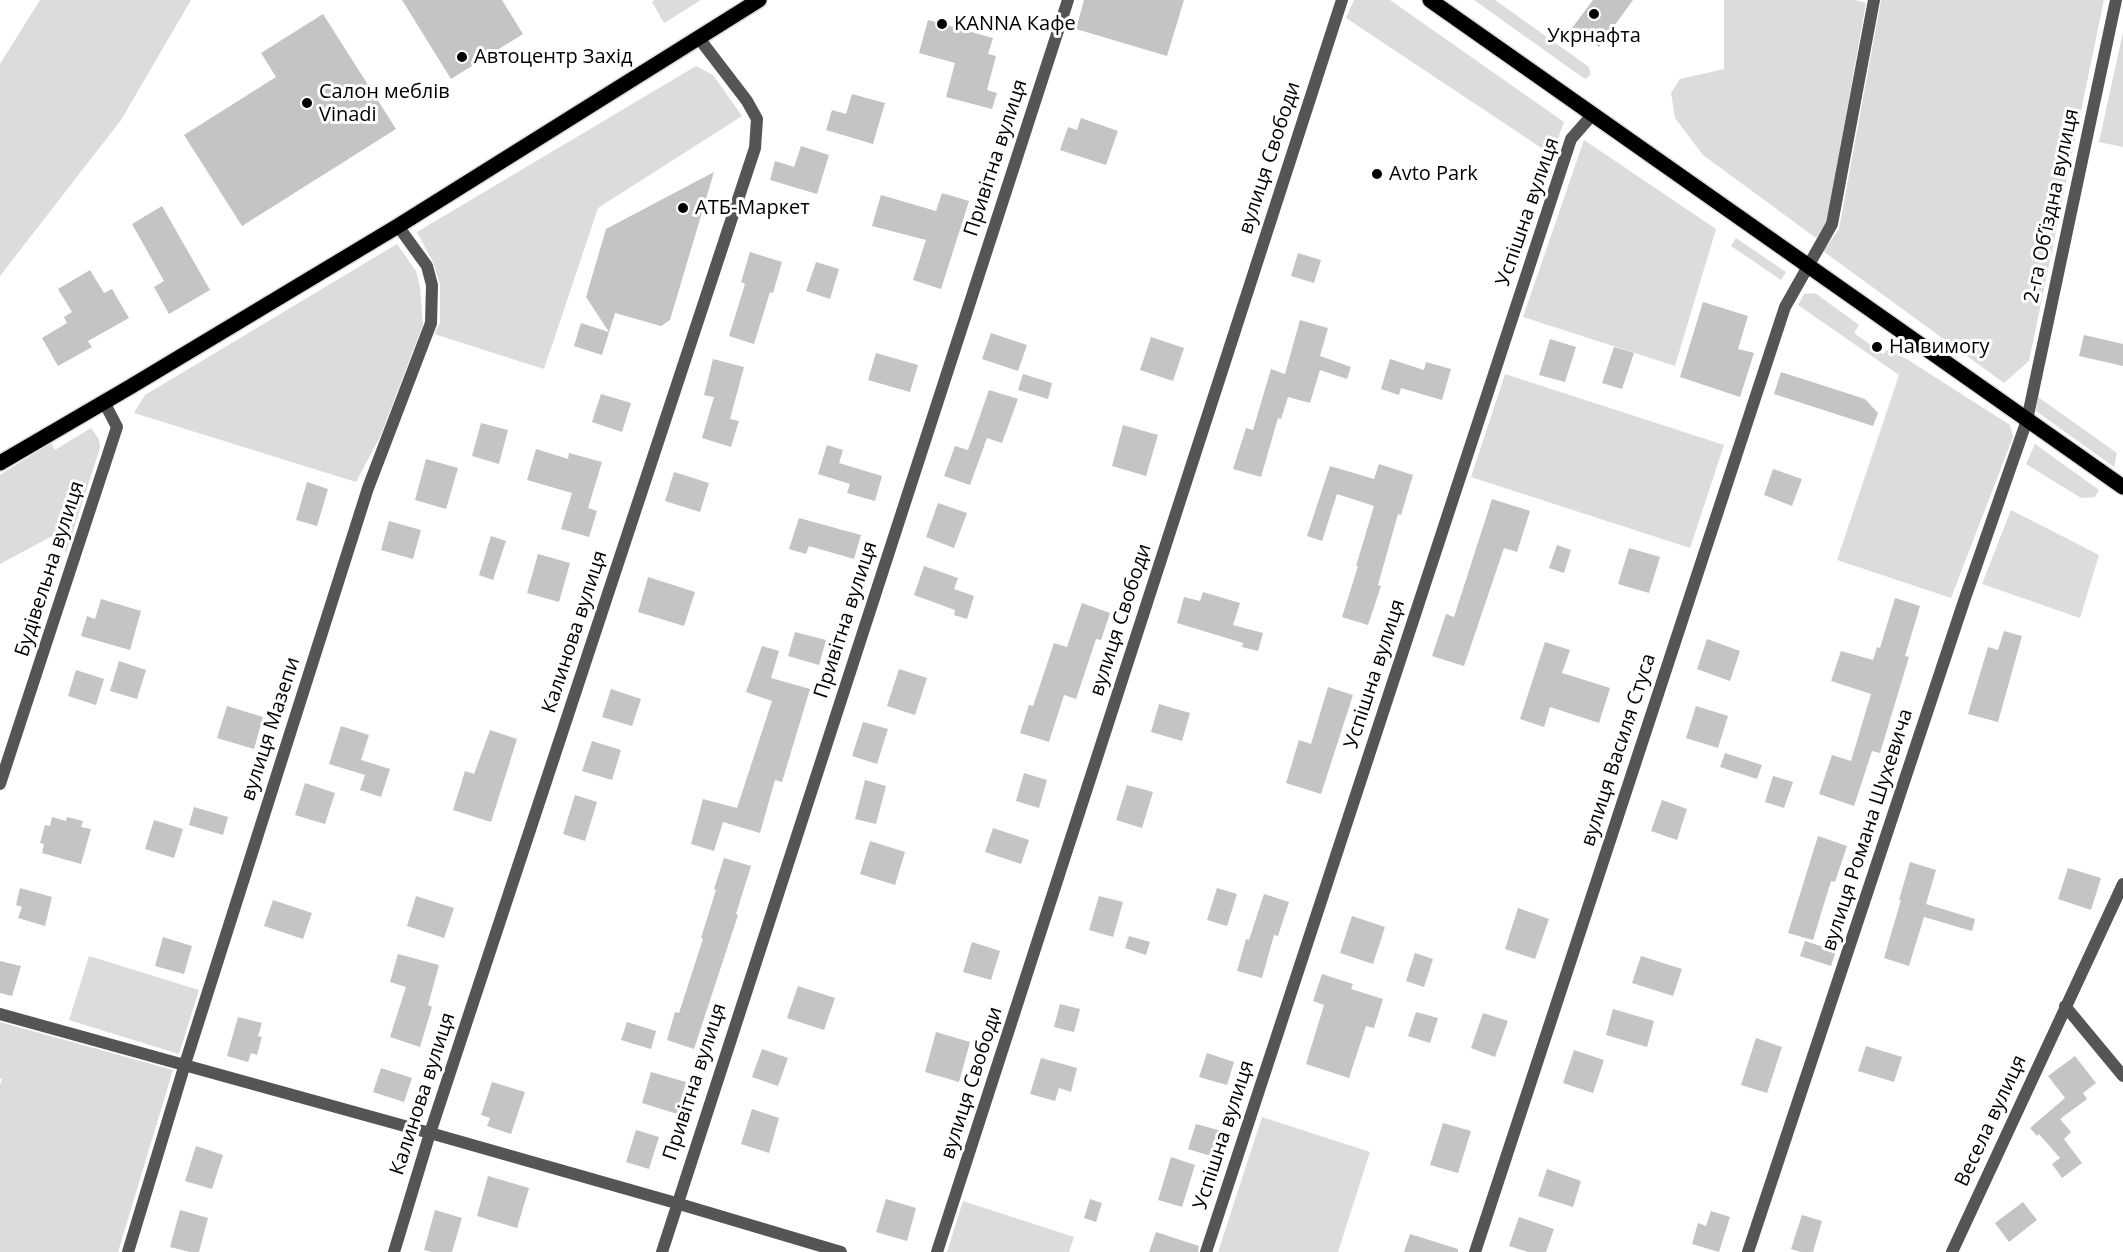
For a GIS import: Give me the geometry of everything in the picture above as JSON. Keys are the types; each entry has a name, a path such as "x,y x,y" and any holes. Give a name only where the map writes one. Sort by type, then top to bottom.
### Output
{"main road":[{"path":"0,463 398,226 759,0"},
{"path":"1430,0 2123,487"}],"street":[{"name":"Привітна вулиця","path":"662,1252 1068,0"},
{"name":"вулиця Свободи","path":"937,1252 1342,0"},
{"name":"вулиця Василя Стуса","path":"1475,1252 1785,307 1832,224 1874,0"},
{"name":"2-га Обʼїздна вулиця","path":"2027,420 2116,0"},
{"name":"Калинова вулиця","path":"394,1252 430,1133 755,148 757,119 747,101 698,38"},
{"name":"Успішна вулиця","path":"1206,1252 1571,139 1593,114"},
{"name":"вулиця Мазепи","path":"128,1252 185,1064 368,488 431,323 432,285 427,266 398,226"},
{"name":"Будівельна вулиця","path":"0,784 117,427 104,402"},
{"name":"вулиця Романа Шухевича","path":"1748,1252 1964,601 2027,420"},
{"name":"Весела вулиця","path":"1952,1252 2123,884"},
{"path":"2065,1006 2123,1077"},
{"path":"0,1014 430,1133 841,1252"}],"shaded area":[{"path":"40,0 191,0 121,120 0,276 0,64"},
{"path":"655,0 701,0 664,23 652,2"},
{"path":"1354,0 1390,0 1564,122 1552,155 1346,18"},
{"path":"1474,0 1495,0 1589,67 1591,74 1586,79 1582,77"},
{"path":"1724,0 1855,0 1866,3 1827,222 1816,238 1703,155 1675,118 1671,93 1680,79 1724,69"},
{"path":"1881,0 2104,0 2029,361 2004,383 1823,251 1839,229"},
{"path":"2123,32 2123,147 2099,142"},
{"path":"696,66 713,75 742,116 598,208 544,369 434,334 440,323 440,284 433,262 417,232"},
{"path":"1584,140 1716,229 1675,366 1523,317"},
{"path":"1736,238 1786,272 1781,280 1731,246"},
{"path":"397,244 416,271 420,287 423,325 380,437 356,482 134,413 145,395"},
{"path":"1815,293 1859,325 1854,333 1883,354 1887,350 1905,358 2010,425 2013,437 1951,598 1837,560 1899,375 1798,305 1804,294"},
{"path":"1505,374 1724,445 1690,548 1471,477"},
{"path":"2038,397 2117,453 2114,467 2036,411"},
{"path":"91,428 99,439 100,448 66,553 54,535 0,564 0,475 51,443 55,450"},
{"path":"2035,444 2099,490 2095,497 2081,498 2026,464"},
{"path":"2011,510 2099,555 2080,618 1982,584"},
{"path":"89,956 199,990 179,1054 69,1020"},
{"path":"0,1022 173,1070 118,1252 0,1252 0,1085 2,1079 0,1078"},
{"path":"1262,1117 1370,1152 1338,1252 1218,1252"},
{"path":"963,1201 1074,1237 1069,1252 947,1252"}],"building":[{"name":"Автоцентр Захід","path":"402,0 502,0 523,34 451,79"},
{"path":"1084,0 1184,0 1167,56 1076,29"},
{"path":"1593,0 1633,0 1599,47 1572,28"},
{"name":"Салон меблів Vinadi","path":"323,14 396,129 242,226 184,135 276,77 261,53"},
{"path":"928,20 993,38 988,54 996,56 987,90 997,93 992,109 946,97 955,63 919,53"},
{"path":"852,94 885,103 873,144 826,130 832,110 846,114"},
{"path":"1081,118 1118,131 1106,165 1060,150 1068,127 1077,130"},
{"path":"801,146 829,155 817,194 770,180 775,161 794,167"},
{"path":"714,172 670,320 661,326 615,313 602,355 574,346 581,323 609,332 586,297 606,229"},
{"path":"942,193 969,201 941,289 913,280 926,240 872,226 881,195 936,211"},
{"path":"162,206 210,290 169,314 154,287 164,281 132,224"},
{"path":"750,252 782,262 754,344 729,336 745,284 741,282"},
{"path":"1298,253 1321,260 1314,283 1291,276"},
{"path":"816,262 839,269 830,299 806,291"},
{"path":"90,270 104,293 112,289 129,318 88,341 92,347 58,366 42,338 67,323 64,317 72,312 58,289"},
{"path":"1703,302 1748,316 1738,349 1754,353 1740,397 1680,377"},
{"path":"1300,320 1328,328 1320,356 1351,367 1347,379 1320,370 1310,403 1288,397 1281,419 1278,418 1261,477 1233,469 1246,428 1253,430 1271,369 1285,374"},
{"path":"991,333 1027,345 1018,371 982,359"},
{"path":"2084,335 2123,344 2123,366 2079,356"},
{"path":"1151,337 1184,348 1173,381 1140,370"},
{"path":"1550,339 1576,347 1565,382 1539,375"},
{"path":"1614,347 1634,353 1622,389 1602,383"},
{"path":"876,353 918,365 910,392 868,380"},
{"path":"713,359 744,367 730,419 739,421 731,447 702,438 714,397 704,395"},
{"path":"1390,359 1424,370 1426,362 1451,369 1442,400 1401,388 1399,395 1381,389"},
{"path":"1781,372 1865,399 1878,413 1873,426 1774,394"},
{"path":"1023,374 1052,383 1048,399 1018,390"},
{"path":"989,390 1018,399 1002,443 987,438 970,485 944,476 955,446 968,450"},
{"path":"601,394 631,403 622,432 592,422"},
{"path":"481,423 508,430 499,464 472,456"},
{"path":"1123,425 1158,435 1146,476 1112,466"},
{"path":"827,445 843,450 839,463 882,476 875,501 847,493 850,484 818,474"},
{"path":"536,449 568,459 569,453 602,462 588,508 597,511 589,537 561,529 572,493 527,480"},
{"path":"426,459 458,468 446,509 415,500"},
{"path":"1379,464 1413,475 1401,515 1398,514 1378,585 1381,586 1368,625 1342,617 1374,506 1337,494 1322,541 1307,536 1330,466 1374,479"},
{"path":"1773,469 1802,479 1792,506 1764,495"},
{"path":"674,472 709,483 700,512 665,501"},
{"path":"307,482 328,489 317,526 296,520"},
{"path":"1492,499 1530,511 1517,552 1504,548 1464,666 1432,656 1446,614 1454,617"},
{"path":"938,503 967,513 954,548 926,537"},
{"path":"799,518 861,535 854,559 809,546 806,554 789,549"},
{"path":"389,521 421,530 413,559 381,550"},
{"path":"491,536 506,541 493,580 479,575"},
{"path":"1557,545 1571,550 1564,573 1549,568"},
{"path":"1629,548 1660,557 1649,593 1618,584"},
{"path":"538,554 570,563 559,602 527,593"},
{"path":"924,566 958,578 954,589 974,596 967,619 954,615 955,610 914,595"},
{"path":"648,577 695,592 684,626 638,612"},
{"path":"1203,592 1240,603 1233,625 1263,633 1258,651 1242,647 1243,643 1177,623 1184,597 1200,601"},
{"path":"1895,598 1920,606 1905,656 1909,657 1880,753 1872,751 1854,806 1819,794 1832,755 1851,761 1871,694 1831,681 1841,651 1873,660 1877,647 1880,648"},
{"path":"101,599 141,611 130,650 81,636 87,616 95,619"},
{"path":"1082,603 1110,613 1101,640 1096,639 1076,699 1064,695 1049,742 1020,733 1029,705 1033,706 1054,643 1067,647"},
{"path":"2004,631 2022,636 1998,722 1968,714 1988,647 1998,650"},
{"path":"795,632 826,640 819,665 788,656"},
{"path":"1707,639 1740,651 1730,681 1697,669"},
{"path":"1545,642 1570,650 1562,673 1610,688 1599,723 1550,707 1544,727 1520,719"},
{"path":"762,646 779,651 771,678 810,689 782,782 775,780 760,833 723,822 714,851 691,844 703,799 737,808 772,701 746,692"},
{"path":"119,661 146,670 137,699 110,691"},
{"path":"899,669 927,678 915,715 887,706"},
{"path":"76,670 104,679 96,705 68,696"},
{"path":"1328,687 1353,695 1321,794 1286,783 1299,740 1311,744"},
{"path":"611,689 641,699 632,726 602,717"},
{"path":"1159,704 1190,713 1182,741 1151,732"},
{"path":"227,706 263,717 254,749 217,738"},
{"path":"1696,706 1728,716 1718,748 1686,738"},
{"path":"863,722 888,729 877,764 852,756"},
{"path":"341,726 369,735 361,760 390,769 381,797 360,790 365,775 329,764"},
{"path":"490,730 517,739 491,822 453,810 465,771 474,774"},
{"path":"592,741 621,750 612,780 582,771"},
{"path":"1725,753 1762,765 1757,779 1720,767"},
{"path":"1024,773 1047,780 1039,808 1016,801"},
{"path":"1773,776 1793,782 1784,808 1765,802"},
{"path":"865,780 886,786 876,824 855,819"},
{"path":"305,783 335,793 325,824 295,815"},
{"path":"1127,785 1153,792 1142,828 1116,820"},
{"path":"575,795 597,802 585,841 563,834"},
{"path":"1662,800 1687,809 1677,840 1651,831"},
{"path":"194,807 228,817 223,835 189,825"},
{"path":"52,817 66,821 67,817 83,821 81,827 91,829 81,864 42,853 44,844 40,843 45,825 50,826"},
{"path":"154,820 183,829 174,858 145,849"},
{"path":"993,828 1029,840 1021,864 985,852"},
{"path":"1818,836 1847,846 1835,882 1831,881 1813,940 1788,933"},
{"path":"870,841 905,852 895,885 860,874"},
{"path":"724,858 751,866 736,914 738,915 694,1049 667,1040 675,1012 679,1013 703,939 701,938"},
{"path":"1910,862 1936,870 1926,904 1975,919 1972,931 1924,917 1909,966 1884,958"},
{"path":"2068,868 2101,878 2091,910 2058,899"},
{"path":"20,888 52,897 45,926 18,918 22,907 16,905"},
{"path":"1217,888 1237,894 1227,926 1207,920"},
{"path":"1264,894 1289,902 1278,936 1274,935 1262,978 1237,971 1246,939 1249,940"},
{"path":"416,896 454,908 444,938 407,926"},
{"path":"1099,896 1123,902 1113,937 1089,930"},
{"path":"273,900 312,913 303,939 264,926"},
{"path":"1518,908 1549,919 1535,959 1505,949"},
{"path":"1352,916 1385,927 1373,964 1340,953"},
{"path":"1129,936 1150,942 1146,955 1125,948"},
{"path":"163,937 192,946 184,974 155,966"},
{"path":"1805,941 1836,951 1831,966 1800,956"},
{"path":"972,942 1000,951 991,980 963,972"},
{"path":"1415,953 1433,959 1424,987 1406,981"},
{"path":"398,954 439,965 428,1005 432,1007 420,1047 390,1037 406,987 390,982"},
{"path":"1641,956 1682,969 1673,996 1632,983"},
{"path":"0,961 21,966 12,996 0,993"},
{"path":"1322,974 1353,984 1351,989 1383,999 1374,1028 1366,1026 1349,1078 1306,1064 1324,1005 1313,1001"},
{"path":"798,986 835,998 824,1030 787,1018"},
{"path":"1060,1004 1080,1009 1074,1032 1054,1027"},
{"path":"1613,1009 1654,1021 1647,1047 1606,1035"},
{"path":"1416,1012 1438,1018 1430,1043 1408,1036"},
{"path":"1483,1013 1508,1021 1495,1057 1471,1048"},
{"path":"238,1017 262,1023 258,1036 262,1037 257,1055 251,1053 248,1062 227,1056"},
{"path":"627,1022 656,1031 651,1049 621,1040"},
{"path":"936,1032 970,1042 959,1082 925,1072"},
{"path":"1756,1038 1782,1047 1767,1093 1741,1085"},
{"path":"1866,1046 1902,1057 1894,1082 1858,1071"},
{"path":"762,1049 788,1058 778,1086 752,1077"},
{"path":"1574,1050 1604,1060 1593,1093 1563,1083"},
{"path":"1207,1053 1234,1062 1227,1085 1199,1077"},
{"path":"2075,1056 2096,1083 2083,1093 2087,1099 2060,1119 2071,1132 2064,1139 2082,1163 2062,1178 2052,1164 2060,1158 2039,1134 2037,1136 2030,1128 2065,1098 2048,1076"},
{"path":"1041,1058 1077,1068 1071,1092 1059,1088 1055,1101 1030,1094"},
{"path":"381,1068 412,1078 404,1102 373,1092"},
{"path":"651,1072 686,1082 677,1114 642,1103"},
{"path":"492,1082 525,1092 511,1134 487,1126 490,1118 481,1115"},
{"path":"752,1109 779,1118 769,1153 741,1144"},
{"path":"1443,1123 1471,1131 1458,1173 1430,1165"},
{"path":"1196,1124 1222,1131 1214,1157 1188,1149"},
{"path":"636,1130 659,1137 649,1169 626,1162"},
{"path":"196,1146 223,1155 212,1189 185,1181"},
{"path":"1171,1157 1195,1165 1182,1207 1158,1200"},
{"path":"1547,1169 1581,1181 1573,1207 1538,1196"},
{"path":"488,1176 529,1188 517,1228 477,1216"},
{"path":"886,1199 916,1208 907,1241 876,1232"},
{"path":"1090,1199 1102,1203 1096,1222 1084,1218"},
{"path":"2023,1202 2037,1220 2009,1242 1995,1223"},
{"path":"180,1210 208,1218 199,1252 170,1247"},
{"path":"435,1210 462,1218 452,1252 424,1250"},
{"path":"1711,1211 1730,1217 1719,1252 1692,1244 1698,1223 1706,1226"},
{"path":"1802,1215 1822,1221 1813,1252 1791,1249"},
{"path":"1519,1217 1554,1229 1546,1252 1528,1252 1509,1246"},
{"path":"1156,1232 1199,1246 1198,1252 1149,1252"},
{"path":"1410,1234 1458,1249 1458,1252 1404,1252"}],"place":[{"name":"Укрнафта","path":"1594,14"},
{"name":"KANNA Кафе","path":"942,24"},
{"name":"Автоцентр Захід","path":"462,57"},
{"name":"Салон меблів Vinadi","path":"307,103"},
{"name":"Avto Park","path":"1377,174"},
{"name":"АТБ-Маркет","path":"683,208"},
{"name":"На вимогу","path":"1877,347"}]}
